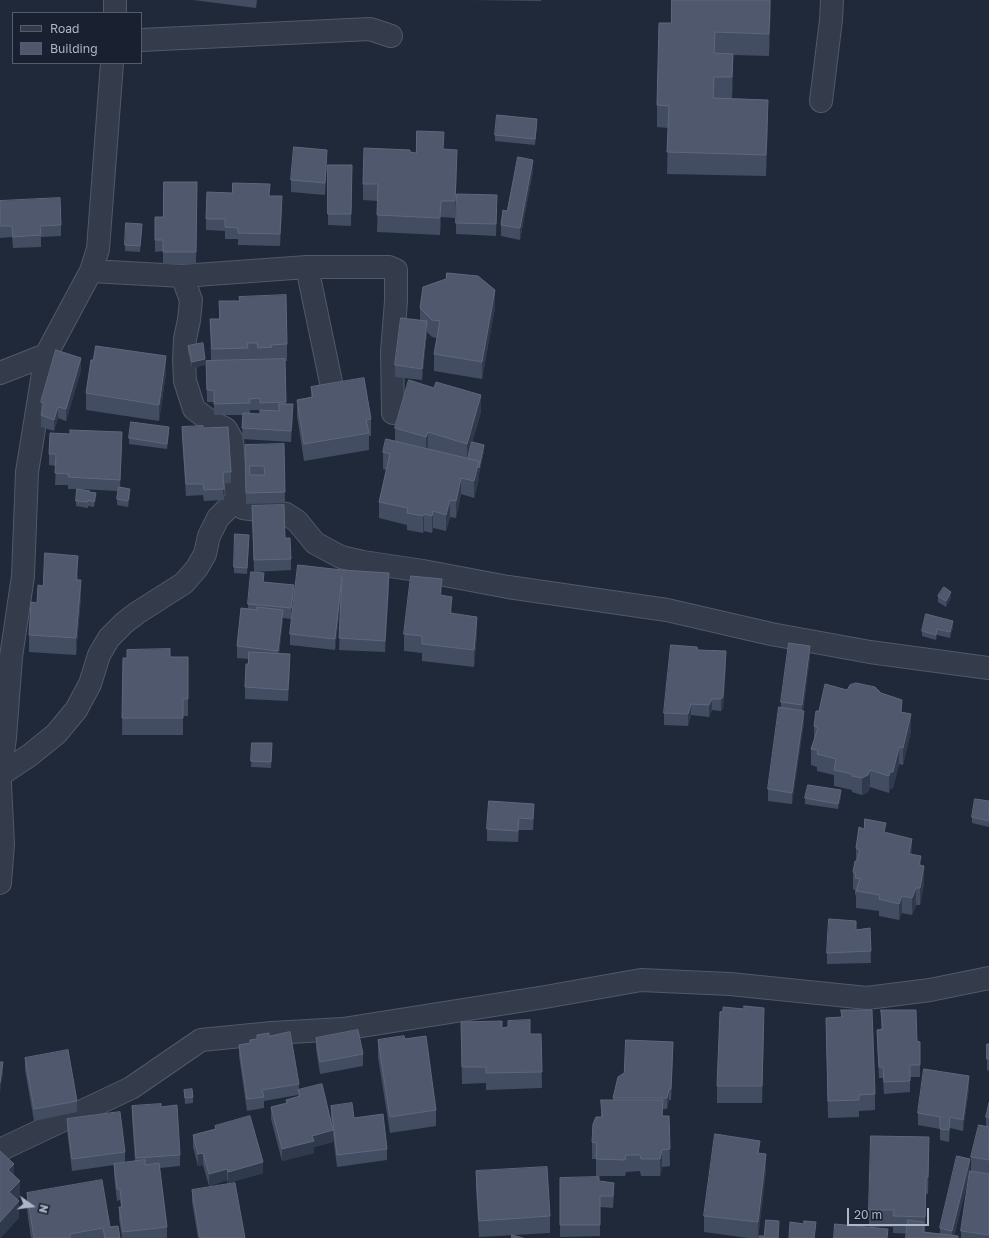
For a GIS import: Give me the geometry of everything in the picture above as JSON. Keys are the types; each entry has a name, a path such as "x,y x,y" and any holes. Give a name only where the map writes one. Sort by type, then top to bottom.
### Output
{"street":[{"path":"115,0 115,12"},
{"path":"821,101 832,0"},
{"path":"142,40 370,29 391,36"},
{"path":"0,774 5,738 11,657 23,576 27,472 46,355 91,271 98,249 112,64"},
{"path":"91,271 182,276 306,267 390,267 396,270 396,300 392,352 393,413"},
{"path":"306,267 333,392"},
{"path":"182,276 191,300 185,339 185,381 194,409 210,421 226,429 232,440 237,499 243,508 286,514 297,521 315,543 341,557 508,587 667,610 771,634 870,652 989,668"},
{"path":"0,374 46,355"},
{"path":"0,774 30,755 56,734 76,710 90,684 99,655 109,638 137,613 184,583 197,568 205,554 209,536 218,518 237,499"},
{"path":"0,784 3,844 0,883"},
{"path":"0,1150 131,1088 200,1040 272,1033 343,1029 641,980 730,984 867,998 930,990 989,978"}],"building":[{"path":"672,0 770,0 769,34 715,32 714,53 733,54 732,77 714,77 713,98 768,100 766,155 667,152 669,106 657,105 659,23 671,23"},
{"path":"497,115 537,119 535,139 495,135"},
{"path":"417,131 444,132 443,149 457,150 455,201 441,201 440,218 377,215 378,184 363,184 364,148 410,150 410,152 416,153"},
{"path":"294,147 327,150 325,183 291,180"},
{"path":"518,157 533,160 520,228 501,225 503,210 507,211"},
{"path":"328,165 352,165 351,214 328,214"},
{"path":"164,182 197,182 196,252 163,252 163,240 155,240 155,217 163,217"},
{"path":"233,183 270,184 269,196 282,196 280,234 238,233 238,228 225,227 225,219 206,219 207,192 232,193"},
{"path":"457,194 497,195 496,224 456,223"},
{"path":"60,198 61,225 40,226 41,235 13,237 12,226 0,226 0,201"},
{"path":"126,223 142,224 140,246 125,245"},
{"path":"447,273 478,276 495,290 482,362 434,354 440,321 432,320 420,308 423,287 446,279"},
{"path":"286,295 287,344 258,348 257,343 247,343 248,348 212,349 210,319 220,319 219,301 240,301 239,297"},
{"path":"401,318 427,321 422,369 395,365"},
{"path":"203,343 205,359 192,362 188,346"},
{"path":"96,346 166,356 159,405 86,393 91,360 93,360"},
{"path":"56,350 81,358 66,409 58,407 54,420 41,415 44,403 41,402"},
{"path":"285,359 286,402 260,403 260,398 249,399 250,403 214,404 214,390 207,390 206,361"},
{"path":"364,378 371,419 366,420 369,433 304,444 297,400 313,397 311,387"},
{"path":"409,380 434,388 436,382 481,395 467,444 428,432 426,437 395,428"},
{"path":"279,404 293,404 291,431 242,428 243,413 260,414 260,410 279,411"},
{"path":"131,422 169,427 167,444 129,438"},
{"path":"203,426 203,428 228,427 231,472 223,472 224,489 204,490 203,484 186,484 182,427"},
{"path":"70,430 122,432 120,480 68,477 69,474 55,473 56,454 49,454 50,433 70,434"},
{"path":"386,439 479,461 474,481 461,478 456,501 450,500 446,515 433,511 432,516 407,513 408,508 379,502 390,454 383,452"},
{"path":"472,442 484,445 479,468 479,461 468,459"},
{"path":"284,444 285,492 246,493 245,445","holes":["250,466 264,466 265,475 250,475"]},
{"path":"119,487 130,489 128,501 117,499"},
{"path":"77,489 96,493 94,502 88,500 88,502 76,501"},
{"path":"284,505 285,538 290,538 291,559 254,560 252,506"},
{"path":"235,534 249,535 247,568 234,567"},
{"path":"45,553 78,556 76,580 81,580 76,638 29,635 31,602 37,603 38,585 43,586"},
{"path":"298,565 389,573 385,641 339,638 342,577 335,639 290,634"},
{"path":"251,572 264,573 263,582 294,585 291,608 248,604"},
{"path":"411,576 442,579 440,595 452,597 450,613 477,617 474,650 422,644 422,636 404,634"},
{"path":"944,587 951,592 946,601 938,596"},
{"path":"257,607 283,610 278,651 237,646 241,608 257,610"},
{"path":"926,614 953,621 950,632 937,629 936,635 922,631"},
{"path":"789,643 810,646 802,705 781,702"},
{"path":"671,645 697,647 698,650 726,651 723,697 721,699 712,699 709,705 691,704 688,714 664,713"},
{"path":"170,649 170,657 188,657 188,699 183,699 183,718 122,718 123,658 127,658 127,650"},
{"path":"249,652 290,654 288,690 245,687 246,664 248,664"},
{"path":"856,683 875,687 881,693 902,700 901,712 911,714 903,748 899,747 893,772 890,772 889,776 870,770 868,775 862,778 834,770 836,759 817,754 818,750 811,749 818,728 814,726 816,711 819,711 825,684 847,690 850,685"},
{"path":"779,707 804,711 792,793 768,789"},
{"path":"252,743 272,743 271,762 251,761"},
{"path":"808,785 841,790 838,804 805,798"},
{"path":"975,799 989,801 989,821 972,817"},
{"path":"489,801 534,804 533,819 519,818 518,831 487,829"},
{"path":"865,819 886,823 884,832 912,839 909,854 921,856 919,865 924,866 920,888 916,888 912,898 902,896 899,904 879,899 880,895 856,891 860,879 855,878 856,874 853,872 855,861 857,861 860,850 856,848 859,827 864,829"},
{"path":"829,919 856,921 856,930 870,928 871,951 827,953"},
{"path":"744,1006 764,1008 762,1086 717,1086 720,1012 723,1011 723,1007 744,1009"},
{"path":"841,1010 872,1010 875,1094 859,1095 859,1100 828,1101 826,1018 842,1017"},
{"path":"881,1010 916,1010 917,1041 920,1042 920,1065 910,1065 910,1081 884,1082 883,1067 879,1067 877,1030 883,1029"},
{"path":"530,1020 530,1034 541,1034 542,1072 486,1073 486,1067 462,1067 461,1022 502,1021 502,1028 508,1027 508,1021"},
{"path":"358,1030 363,1054 320,1062 316,1038"},
{"path":"290,1032 299,1084 262,1090 264,1097 247,1099 239,1045 250,1043 250,1040 257,1039 257,1035 269,1033 269,1036"},
{"path":"404,1036 405,1039 426,1036 436,1110 390,1117 378,1040"},
{"path":"626,1040 673,1042 671,1089 669,1089 667,1098 613,1098 618,1077 624,1073"},
{"path":"987,1044 989,1044 989,1059 987,1059"},
{"path":"68,1050 77,1101 34,1109 25,1058"},
{"path":"0,1062 3,1062 0,1082"},
{"path":"924,1069 969,1076 963,1120 950,1117 949,1130 940,1129 940,1117 918,1113"},
{"path":"322,1084 333,1130 312,1136 314,1141 282,1149 271,1107 287,1103 286,1100 300,1096 298,1090"},
{"path":"192,1089 193,1097 185,1098 184,1090"},
{"path":"601,1100 663,1100 662,1116 669,1116 670,1149 662,1150 660,1159 641,1159 640,1155 626,1155 625,1160 596,1159 597,1143 592,1142 593,1124 596,1117 602,1117"},
{"path":"352,1103 354,1118 383,1114 387,1149 337,1155 331,1106"},
{"path":"989,1103 989,1118 986,1117"},
{"path":"161,1104 161,1107 177,1105 180,1155 136,1158 132,1106"},
{"path":"120,1112 125,1152 72,1159 67,1119"},
{"path":"250,1116 263,1162 228,1172 227,1169 209,1174 203,1153 198,1154 193,1135 216,1129 215,1126"},
{"path":"979,1125 989,1127 989,1160 971,1157"},
{"path":"715,1134 760,1141 758,1153 766,1154 758,1222 704,1216"},
{"path":"871,1136 929,1137 925,1217 893,1216 894,1210 869,1210"},
{"path":"0,1151 14,1164 8,1170 20,1181 9,1192 19,1201 0,1222"},
{"path":"957,1156 970,1159 952,1231 940,1228"},
{"path":"145,1160 145,1165 159,1163 167,1227 123,1232 119,1207 122,1207 120,1189 117,1189 114,1164"},
{"path":"547,1167 550,1216 479,1221 476,1171"},
{"path":"970,1171 989,1174 989,1235 961,1231"},
{"path":"599,1177 599,1181 614,1183 613,1196 600,1196 600,1225 560,1225 560,1178"},
{"path":"102,1180 110,1227 118,1226 120,1238 105,1238 103,1228 70,1234 70,1238 34,1238 27,1193"},
{"path":"235,1183 245,1238 200,1238 192,1190"},
{"path":"766,1220 779,1221 778,1238 759,1238 759,1236 764,1236"},
{"path":"908,1220 924,1222 923,1232 958,1236 958,1238 906,1238"},
{"path":"804,1221 816,1222 814,1238 789,1238 790,1222 804,1224"},
{"path":"835,1224 888,1229 887,1238 834,1238"},
{"path":"512,1235 523,1238 512,1238"}]}
